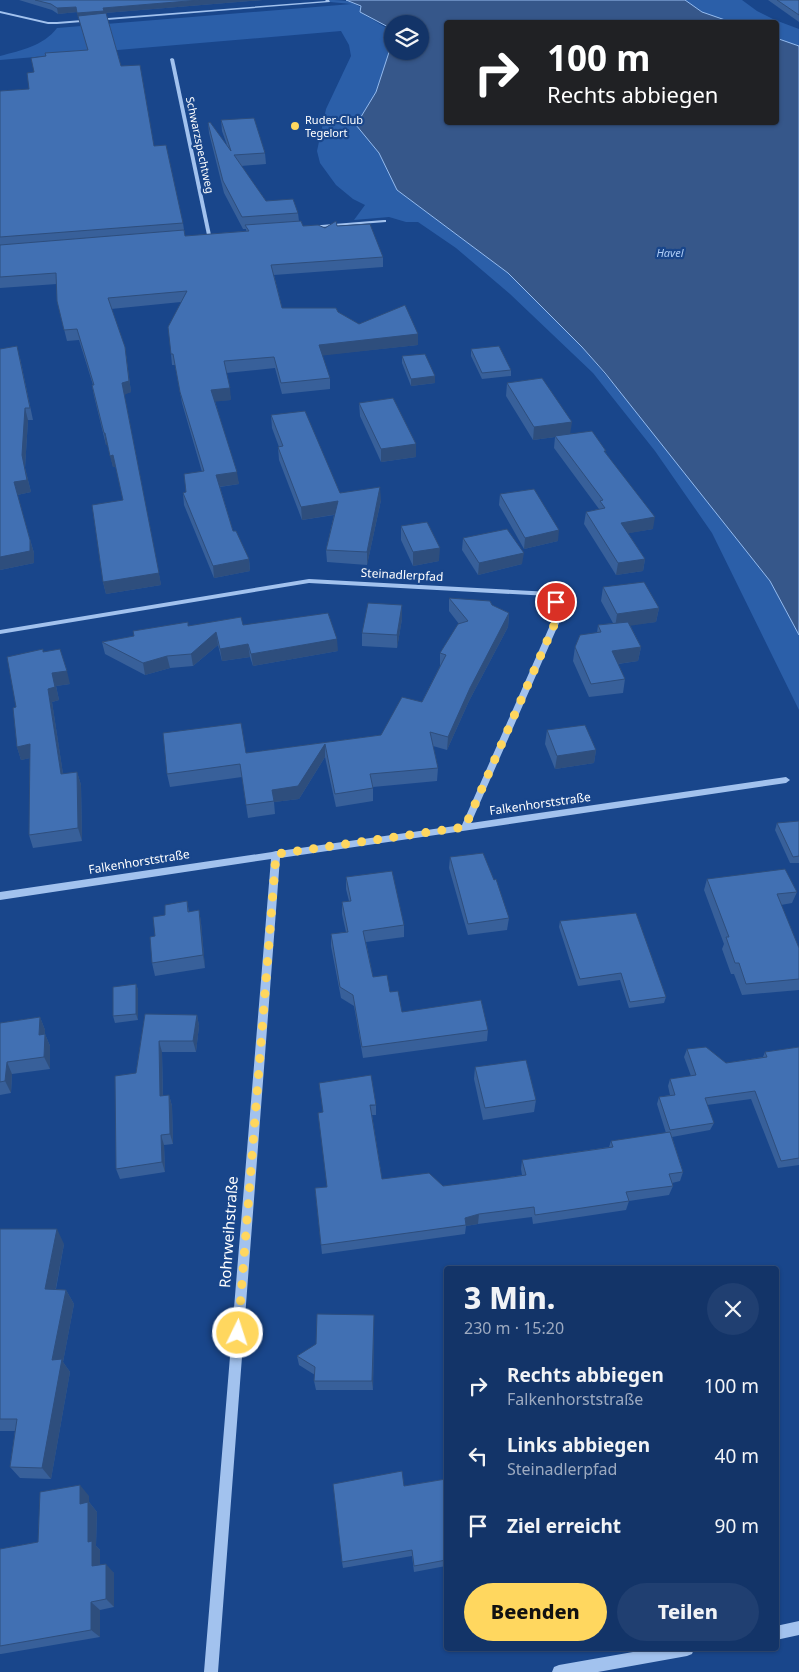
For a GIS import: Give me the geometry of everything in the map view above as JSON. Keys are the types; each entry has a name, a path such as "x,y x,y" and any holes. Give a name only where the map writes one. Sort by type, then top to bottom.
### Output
{"street":[{"path":"0,12 53,23 327,1"},
{"name":"Schwarzspechtweg","path":"172,59 210,235"},
{"path":"306,227 384,221"},
{"path":"200,236 219,234"},
{"name":"Steinadlerpfad","path":"0,632 309,581 551,594 559,606 559,614 465,827"},
{"name":"Falkenhorststraße","path":"0,896 786,780"},
{"name":"Rohrweihstraße","path":"211,1672 276,854"},
{"path":"779,1632 799,1628"},
{"path":"559,1672 676,1651"}],"shaded area":[{"path":"329,0 338,0 354,3 361,8 360,12 384,27 384,60 386,60 376,92 356,125 379,153 397,190 508,273 582,347 636,411 770,581 799,635 799,710 712,533 655,451 593,373 510,294 456,248 418,222 406,222 389,217 354,220 365,205 353,199 336,185 320,163 317,151 326,109 351,56 349,45 341,31 0,60 0,56 39,43 57,28 352,4 330,2"},
{"path":"685,0 742,0 757,11 775,20 728,20 716,18 694,8"},
{"path":"779,22 799,29 799,46 779,39"}],"water":[{"name":"Havel","path":"346,0 685,0 702,12 725,20 444,20 444,125 779,125 779,39 799,46 799,635 770,581 605,373 582,347 508,273 397,190 379,153 356,125 376,92 386,60 429,60 429,15 384,15 384,25 360,12 361,6"}],"building":[{"path":"35,0 200,0 103,8 104,11 77,13 76,7 57,8 51,4"},
{"path":"777,0 799,0 799,15"},
{"path":"106,13 121,66 140,65 154,146 166,145 183,223 0,237 0,91 29,89 27,73 34,72 31,58 46,56 45,53 88,50 78,16"},
{"path":"254,118 265,153 234,155 266,201 293,199 298,213 242,217 223,181 208,123 210,122 231,151 221,120"},
{"path":"301,221 303,226 318,225 325,228 336,221 337,226 370,224 383,257 271,265 282,308 336,308 338,312 359,324 405,305 418,334 319,345 330,378 281,383 274,357 224,361 230,388 211,390 237,472 216,475 233,531 236,531 249,559 213,566 183,493 186,492 184,474 204,471 180,392 173,354 171,354 168,327 187,291 108,298 125,347 129,381 122,383 159,573 103,582 92,505 123,500 113,455 110,456 92,385 94,385 77,329 64,330 57,301 56,273 0,277 0,245 184,230 185,236 249,231 245,225"},
{"path":"17,346 30,408 25,408 22,455 27,480 14,482 30,540 30,551 0,557 0,349"},
{"path":"499,346 511,370 482,373 471,349"},
{"path":"425,354 435,376 411,379 402,356"},
{"path":"542,378 572,422 534,427 507,383"},
{"path":"393,398 416,444 381,449 359,403"},
{"path":"305,411 340,493 380,487 367,552 326,550 338,501 301,507 278,447 283,446 271,415"},
{"path":"592,431 606,451 604,451 655,517 621,523 645,559 618,563 586,512 605,508 600,501 603,500 555,436"},
{"path":"534,489 559,530 525,538 500,494"},
{"path":"427,522 440,548 413,552 401,526"},
{"path":"507,529 524,553 479,563 463,538"},
{"path":"644,582 659,608 617,614 603,587"},
{"path":"449,598 490,601 492,605 509,613 470,688 448,737 430,732 438,768 370,774 373,788 335,794 325,744 298,786 272,790 274,801 246,805 240,764 167,774 163,733 241,723 246,753 381,735 402,697 422,702 446,655 440,653 458,624 468,621"},
{"path":"368,603 402,605 397,635 362,633"},
{"path":"328,613 337,639 251,654 248,644 220,649 216,632 191,654 167,656 143,663 102,642 134,636 133,631 188,622 188,626 241,617 243,625"},
{"path":"628,622 641,647 612,651 625,679 591,684 575,647 580,635 601,632 598,625"},
{"path":"43,649 43,652 60,649 67,671 52,673 55,687 48,689 61,774 77,772 78,828 29,835 30,744 17,747 13,708 16,707 7,657"},
{"path":"585,725 596,750 557,756 547,730"},
{"path":"799,821 799,856 793,857 777,823"},
{"path":"483,853 494,880 496,879 509,918 468,924 450,857"},
{"path":"785,869 797,892 777,894 799,948 799,979 746,984 739,963 735,963 726,937 729,937 707,879"},
{"path":"392,871 404,925 363,931 373,977 387,975 390,992 398,991 402,1012 481,1000 488,1030 362,1047 353,995 340,987 331,934 348,932 342,902 351,901 346,877"},
{"path":"187,901 188,912 199,910 203,955 152,963 150,937 155,936 153,917 165,915 165,905"},
{"path":"636,913 666,997 630,1002 621,973 580,979 560,921"},
{"path":"136,984 136,1014 113,1016 113,987"},
{"path":"145,1014 197,1015 193,1041 159,1041 160,1096 169,1095 170,1134 161,1135 162,1162 116,1169 115,1076 136,1073"},
{"path":"40,1017 39,1035 45,1034 44,1057 7,1062 5,1081 0,1082 0,1023"},
{"path":"706,1047 726,1063 767,1057 765,1052 799,1047 799,1158 781,1161 755,1091 705,1098 714,1123 670,1130 659,1097 675,1095 670,1079 696,1075 687,1049"},
{"path":"526,1060 536,1100 485,1108 475,1067"},
{"path":"371,1075 376,1105 370,1105 382,1179 429,1173 443,1186 526,1175 522,1160 613,1147 611,1141 670,1132 683,1172 669,1174 673,1186 626,1192 629,1201 535,1215 534,1207 479,1214 465,1218 466,1225 321,1245 315,1188 327,1187 318,1113 323,1112 319,1083"},
{"path":"0,1229 57,1229 45,1289 66,1290 52,1360 62,1359 42,1468 10,1467 17,1419 0,1419"},
{"path":"317,1314 374,1315 372,1381 314,1381 315,1367 297,1356 316,1344"},
{"path":"402,1471 404,1486 444,1479 444,1560 414,1566 412,1550 342,1562 333,1484"},
{"path":"80,1485 80,1504 88,1502 88,1542 92,1541 92,1566 106,1564 106,1599 91,1602 91,1630 0,1646 0,1549 38,1542 40,1492"}],"place":[{"name":"Ruder-Club Tegelort","path":"295,126"}],"route":[{"path":"238,1333 276,854 465,827 559,614 559,606 556,602"}]}
